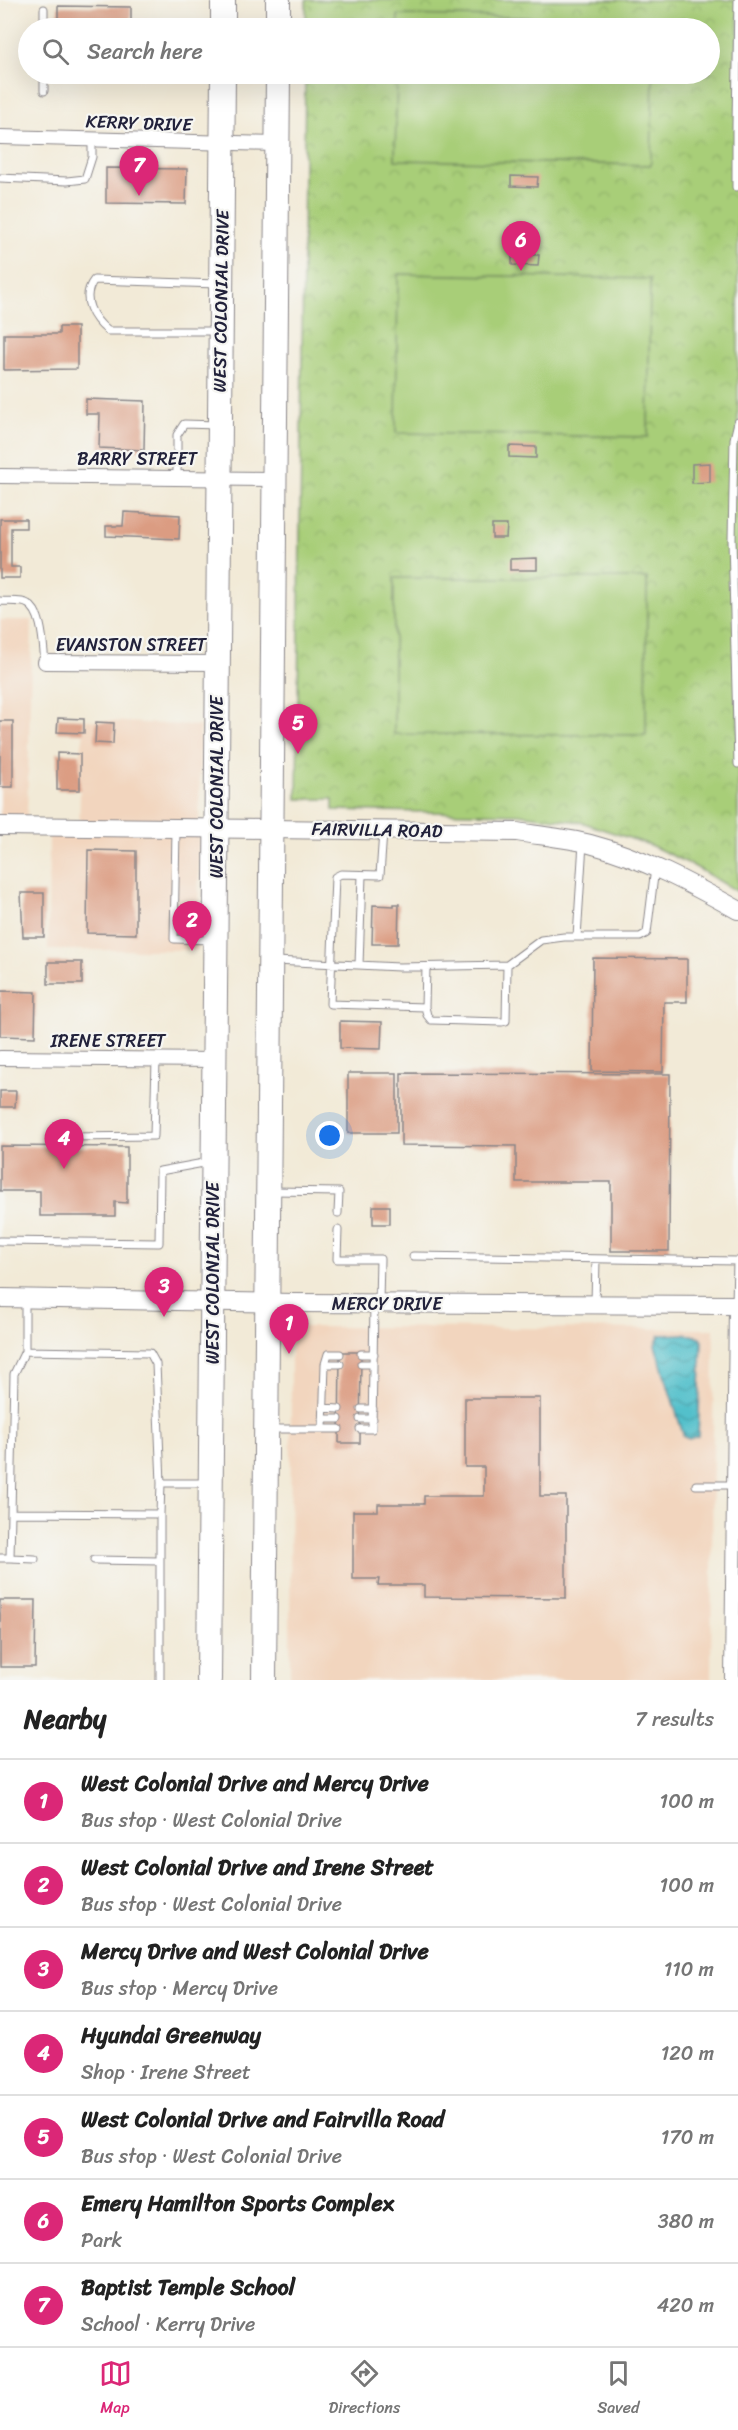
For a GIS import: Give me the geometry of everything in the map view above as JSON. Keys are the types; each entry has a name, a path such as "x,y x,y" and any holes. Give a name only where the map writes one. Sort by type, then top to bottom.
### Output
{"highway":[{"path":"223,0 223,18"},
{"path":"278,0 278,18"},
{"name":"WEST COLONIAL DRIVE","path":"209,1680 219,425 209,331 221,284 223,84"},
{"path":"264,1680 278,84"}],"street":[{"name":"KERRY DRIVE","path":"0,137 277,144"},
{"name":"BARRY STREET","path":"0,476 273,478"},
{"name":"EVANSTON STREET","path":"45,662 218,663"},
{"name":"FAIRVILLA ROAD","path":"0,826 518,832 583,843 641,861 738,910"},
{"name":"IRENE STREET","path":"0,1058 215,1060"},
{"name":"MERCY DRIVE","path":"0,1298 377,1304 737,1305"},
{"path":"734,1673 737,1305"}],"lane":[{"path":"736,187 738,0"},
{"path":"44,9 44,18"},
{"path":"44,84 44,91"},
{"path":"0,178 67,181 85,179 92,157 92,140"},
{"path":"209,331 108,331 97,322 90,308 90,293 94,280 221,284"},
{"path":"738,422 734,440 732,540 738,764"},
{"path":"177,477 177,435 184,424 219,425"},
{"path":"0,601 27,603 35,610 45,662"},
{"path":"176,828 174,939 216,940"},
{"path":"383,830 382,873 341,874 335,877 330,1004 425,1007"},
{"path":"577,937 583,843"},
{"path":"270,961 426,967 507,965 541,940 577,937 640,938 647,933 655,867"},
{"path":"359,965 362,875"},
{"path":"426,967 425,1007 431,1020 506,1021 507,965"},
{"path":"71,1137 154,1136 156,1060"},
{"path":"0,1241 159,1243 160,1171 214,1161"},
{"path":"268,1191 339,1192 338,1213"},
{"path":"338,1230 337,1259 380,1259 373,1364 372,1429 360,1429"},
{"path":"413,1256 737,1261 737,1305"},
{"path":"595,1304 596,1259"},
{"path":"10,1558 14,1374 25,1351 26,1298"},
{"path":"25,1351 150,1353 156,1364 161,1483 160,1680"},
{"path":"323,1429 325,1364 328,1354 340,1354"},
{"path":"361,1354 374,1354"},
{"path":"325,1364 340,1364"},
{"path":"361,1364 373,1364"},
{"path":"323,1408 339,1408"},
{"path":"361,1409 373,1409"},
{"path":"323,1419 339,1419"},
{"path":"360,1419 373,1419"},
{"path":"267,1429 339,1429"},
{"path":"161,1483 211,1483"},
{"path":"696,1485 734,1485"},
{"path":"11,1513 160,1514"},
{"path":"0,1558 35,1558"},
{"path":"94,1560 160,1561"}],"shaded area":[{"path":"0,620 32,620 27,817 0,817"},
{"path":"86,720 200,726 198,950 48,950 49,834 79,834 81,751"},
{"path":"291,1327 714,1329 711,1680 290,1680"}],"green space":[{"path":"306,0 738,0 738,892 692,865 650,845 581,822 518,814 333,810 333,799 297,799 305,84 720,84 720,18 306,18"},
{"path":"398,15 552,18 398,18"},
{"path":"397,84 653,84 651,165 395,160"},
{"path":"398,274 650,279 648,437 396,433"},
{"path":"394,578 647,578 646,735 394,734"}],"water":[{"path":"685,1334 701,1337 702,1340 698,1436 689,1439 684,1437 655,1345 660,1335"}],"building":[{"path":"58,6 131,7 131,18 58,18"},
{"path":"106,168 187,169 186,204 106,203"},
{"path":"511,176 538,177 537,187 511,186"},
{"path":"512,254 539,255 538,266 512,265"},
{"path":"59,327 77,327 77,369 4,370 4,334 59,334"},
{"path":"86,399 145,401 144,450 99,448 100,414 86,414"},
{"path":"509,446 536,447 536,458 509,457"},
{"path":"710,463 710,482 692,483 692,464"},
{"path":"124,512 180,515 179,539 106,536 106,526 123,526"},
{"path":"0,519 26,519 26,528 11,528 11,567 20,567 20,578 0,578"},
{"path":"492,525 507,525 506,538 492,538"},
{"path":"537,558 537,570 510,570 510,559"},
{"path":"58,718 84,719 84,733 57,732"},
{"path":"0,721 13,721 13,787 0,787"},
{"path":"96,722 114,723 113,744 95,743"},
{"path":"57,753 80,754 80,790 57,790"},
{"path":"88,850 136,851 136,934 87,933"},
{"path":"21,893 44,893 44,937 23,937"},
{"path":"394,904 399,904 398,944 372,944 373,905 394,906"},
{"path":"593,958 687,959 687,1002 664,1002 663,1072 592,1071"},
{"path":"48,962 82,962 82,984 48,984"},
{"path":"0,991 36,992 35,1037 0,1036"},
{"path":"340,1021 382,1022 381,1049 340,1048"},
{"path":"348,1073 397,1073 397,1133 348,1133"},
{"path":"401,1073 670,1074 669,1251 611,1251 611,1182 516,1182 516,1146 401,1145"},
{"path":"0,1091 16,1091 15,1107 0,1107"},
{"path":"0,1146 127,1147 127,1203 115,1202 115,1216 40,1216 40,1191 0,1191"},
{"path":"373,1206 390,1206 390,1224 373,1224"},
{"path":"340,1352 361,1352 360,1443 339,1443"},
{"path":"465,1398 540,1398 540,1496 566,1496 566,1598 424,1597 424,1585 378,1585 379,1579 353,1579 353,1511 378,1511 378,1504 424,1504 424,1496 484,1496 484,1467 465,1467"},
{"path":"0,1600 36,1600 35,1667 0,1667"}],"place":[{"name":"Baptist Temple School","path":"139,196"},
{"name":"Emery Hamilton Sports Complex","path":"521,271"},
{"name":"West Colonial Drive and Fairvilla Road","path":"298,754"},
{"name":"West Colonial Drive and Irene Street","path":"192,951"},
{"name":"Hyundai Greenway","path":"64,1169"},
{"name":"Mercy Drive and West Colonial Drive","path":"164,1317"},
{"name":"West Colonial Drive and Mercy Drive","path":"289,1354"}]}
